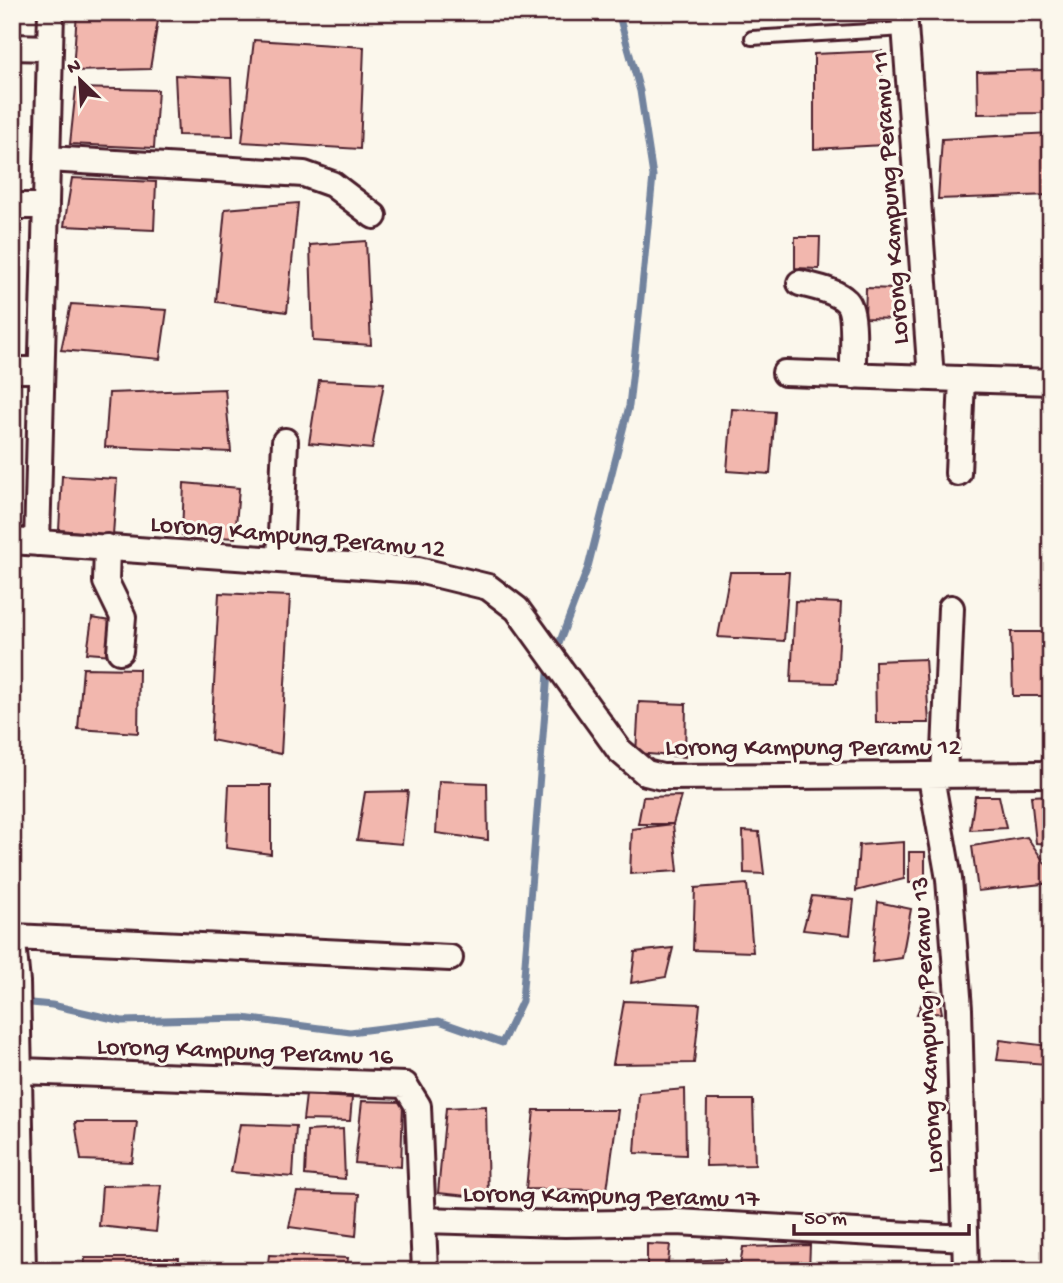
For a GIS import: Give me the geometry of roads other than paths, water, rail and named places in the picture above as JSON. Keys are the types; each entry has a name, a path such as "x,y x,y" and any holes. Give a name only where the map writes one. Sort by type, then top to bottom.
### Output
{"street":[{"path":"37,543 51,12"},
{"name":"Lorong Kampung Peramu 11","path":"904,21 931,378"},
{"path":"12,47 50,48"},
{"path":"48,159 304,174 332,184 374,216"},
{"path":"12,206 46,206"},
{"path":"800,283 837,295 848,302 852,314 853,376"},
{"path":"12,370 41,370"},
{"path":"785,373 1051,382"},
{"path":"958,473 962,379"},
{"path":"280,558 285,441"},
{"name":"Lorong Kampung Peramu 12","path":"12,541 418,569 488,587 517,609 619,750 646,773 662,777 704,779 802,775 1051,774"},
{"path":"107,548 106,582 123,617 120,651"},
{"name":"Lorong Kampung Peramu 13","path":"951,608 938,776 958,996 966,1271"},
{"path":"23,1271 20,1071 13,935 450,958"},
{"name":"Lorong Kampung Peramu 16","path":"20,1071 405,1085 418,1106 425,1271"},
{"name":"Lorong Kampung Peramu 17","path":"423,1220 565,1224 677,1222 965,1238"}],"lane":[{"path":"752,38 904,21"}],"waterway":[{"path":"557,649 588,567 629,406 653,176 640,91 618,12"},
{"path":"21,1002 52,1005 122,1021 243,1018 350,1032 439,1021 502,1043 522,1001 548,673"}]}
